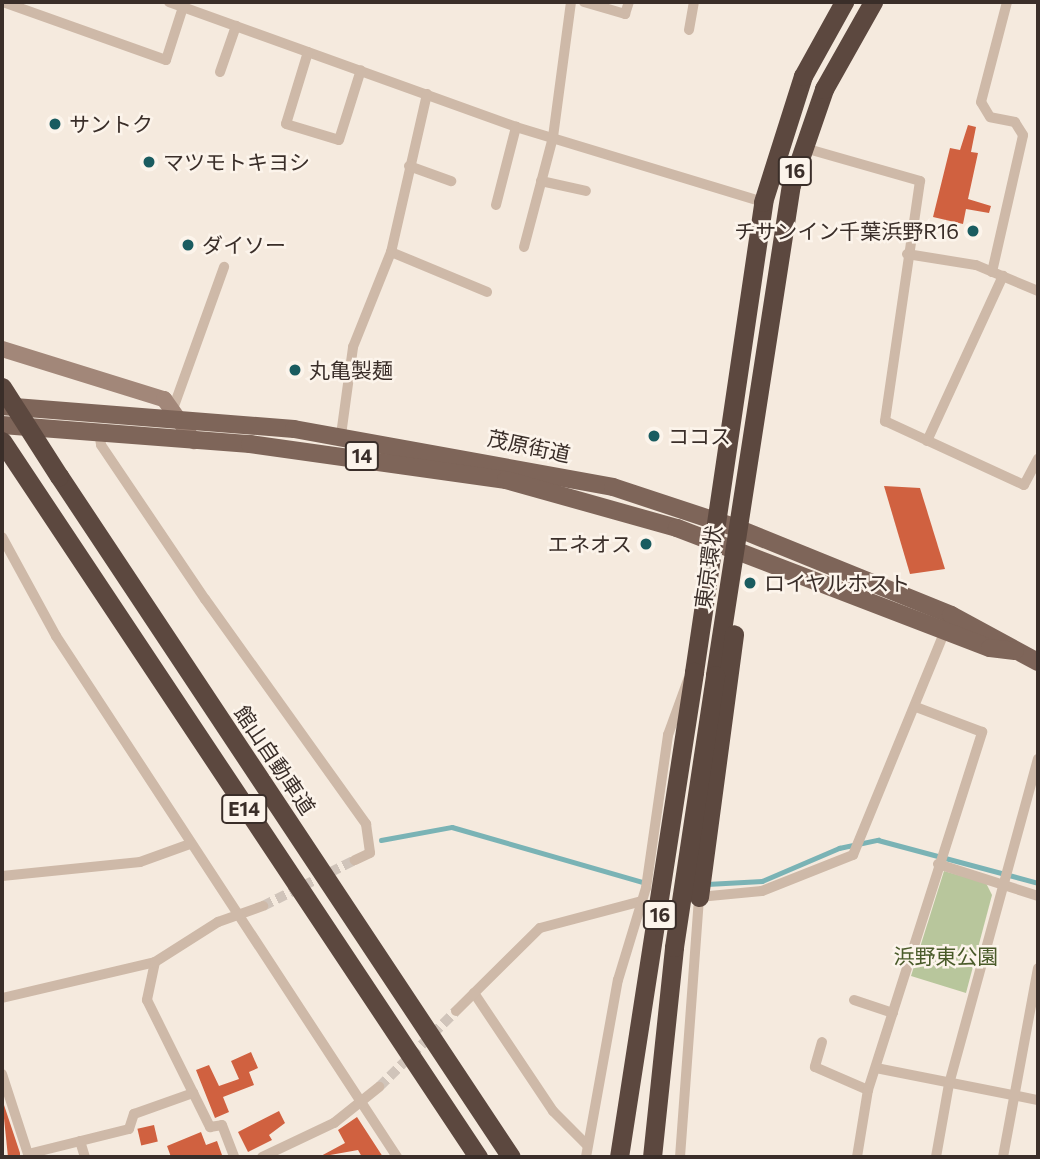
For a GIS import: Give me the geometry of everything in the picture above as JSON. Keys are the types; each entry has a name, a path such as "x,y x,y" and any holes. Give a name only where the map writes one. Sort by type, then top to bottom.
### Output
{"highway":[{"name":"東京環状","path":"619,1157 763,202 803,76 844,2"},
{"name":"東京環状","path":"652,1157 673,961 782,232 801,147 841,54 873,2"},
{"name":"館山自動車道","path":"2,387 511,1157"},
{"name":"E14","path":"2,441 478,1157"},
{"name":"16","path":"699,897 738,608 732,555"}],"main road":[{"name":"茂原街道","path":"2,406 178,413 341,435 550,472 737,528 1038,662"},
{"name":"茂原街道","path":"2,425 371,457 506,480 712,540 732,555 948,623"}],"street":[{"path":"3,2 166,60 183,7"},
{"path":"169,2 516,127 763,202"},
{"path":"524,247 553,137 570,2"},
{"path":"584,2 625,14 629,2"},
{"path":"689,30 694,2"},
{"path":"992,271 1023,135 1015,122 990,117 981,102 1007,2"},
{"path":"220,72 236,26"},
{"path":"308,52 286,124 340,140 361,70"},
{"path":"341,435 353,347 391,252 427,94"},
{"path":"496,205 516,127"},
{"path":"801,147 920,181 907,254 885,421 1024,485 1038,459"},
{"path":"409,166 451,181"},
{"path":"541,181 586,191"},
{"path":"391,252 487,292"},
{"path":"907,254 992,271 1038,290"},
{"path":"178,413 224,267"},
{"path":"927,441 1003,276"},
{"path":"2,349 178,413 194,440"},
{"path":"99,432 101,445 205,600 366,824 370,853 355,860"},
{"path":"2,537 56,636 397,1157"},
{"path":"680,1157 699,897 762,891 853,855 916,707 948,623"},
{"path":"587,1151 618,980 642,901 668,735 694,672"},
{"path":"857,1157 868,1090 982,732 916,707"},
{"path":"936,1157 949,1084 1038,759"},
{"path":"1026,800 1038,803"},
{"path":"2,876 140,862 190,844"},
{"path":"938,864 1038,896"},
{"path":"456,1011 540,928 642,901"},
{"path":"2,998 155,962 218,922 263,906"},
{"path":"155,962 147,1000 209,1127 222,1125 234,1157"},
{"path":"1003,1157 1038,968"},
{"path":"474,993 553,1111 587,1151"},
{"path":"853,1000 894,1013"},
{"path":"822,1042 815,1067 868,1090"},
{"path":"876,1068 1038,1100"},
{"path":"2,1074 28,1156 129,1129 134,1114 193,1093"},
{"path":"266,1157 364,1104 379,1087"},
{"path":"80,1141 85,1157"}],"green space":[{"name":"浜野東公園","path":"944,871 986,883 992,895 966,993 911,976"}],"building":[{"name":"チサンイン千葉浜野R16","path":"968,125 976,127 971,152 978,153 968,199 991,206 989,213 966,209 963,224 933,217 950,148 960,150"},
{"path":"884,486 920,488 945,569 910,574"},
{"path":"251,1052 258,1068 249,1072 254,1085 223,1097 229,1112 215,1118 196,1070 209,1065 219,1086 239,1079 231,1061"},
{"path":"2,1099 20,1153 20,1157 8,1157"},
{"path":"279,1111 285,1123 269,1135 272,1140 248,1152 238,1132"},
{"path":"357,1117 383,1157 362,1157 358,1150 319,1157 345,1143 338,1130"},
{"path":"154,1125 158,1142 141,1145 137,1129"},
{"path":"201,1132 206,1145 217,1141 222,1155 171,1157 167,1146"}],"waterway":[{"path":"381,840 452,827 646,883"},
{"path":"707,884 762,881 839,848 878,840 1038,883"}],"tunnel":[{"path":"263,906 355,860"},
{"path":"379,1087 456,1011"}],"place":[{"name":"サントク","path":"55,124"},
{"name":"マツモトキヨシ","path":"149,162"},
{"name":"チサンイン千葉浜野R16","path":"973,231"},
{"name":"ダイソー","path":"188,245"},
{"name":"丸亀製麺","path":"295,370"},
{"name":"ココス","path":"654,436"},
{"name":"エネオス","path":"646,544"},
{"name":"ロイヤルホスト","path":"750,583"}]}
